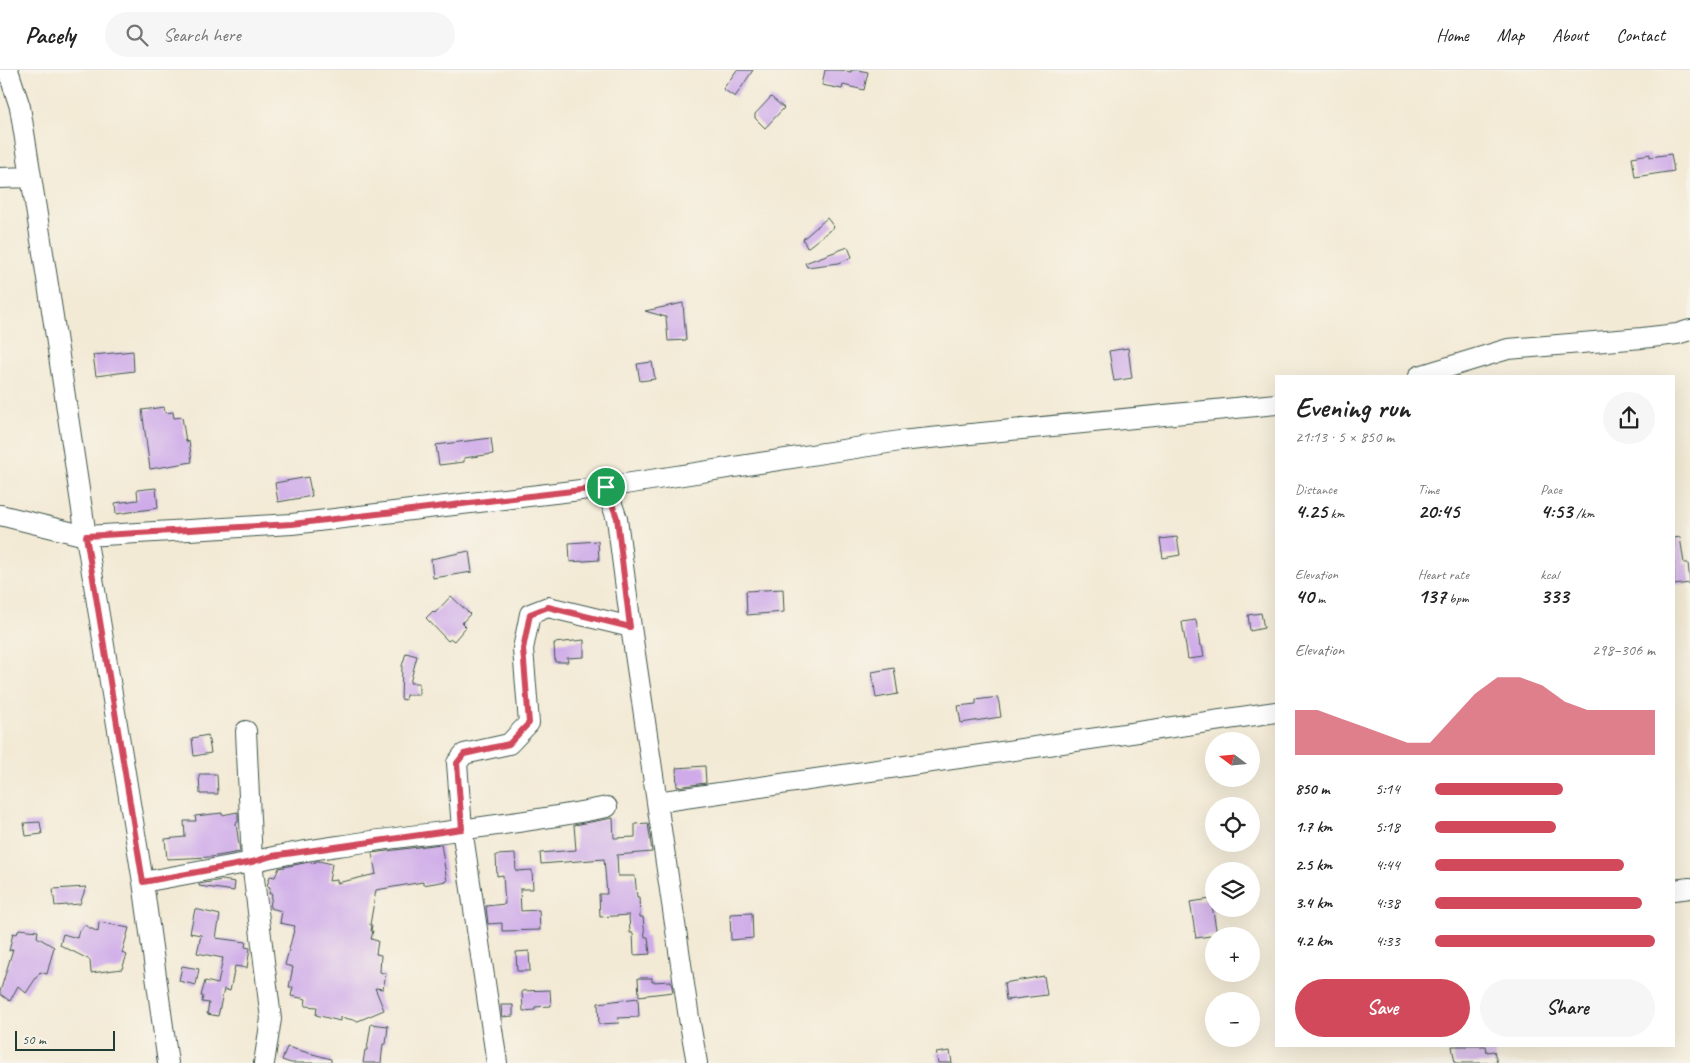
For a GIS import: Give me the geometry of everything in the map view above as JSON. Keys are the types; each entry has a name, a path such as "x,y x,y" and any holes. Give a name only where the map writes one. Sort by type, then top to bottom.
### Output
{"street":[{"path":"8,70 20,107 86,536 143,882 168,1063"},
{"path":"0,178 31,177"},
{"path":"1422,375 1508,349 1642,338 1677,334 1690,330"},
{"path":"0,515 86,536 292,524 606,487 900,442 1275,404"},
{"path":"606,487 617,518 630,627 697,1063"},
{"path":"496,1063 462,829 457,763 464,754 509,744 529,723 523,649 530,614 548,607 630,627"},
{"path":"656,802 1275,712"},
{"path":"246,731 252,862 270,1019 264,1063"},
{"path":"143,882 281,855 552,818 607,807"},
{"path":"1675,890 1690,888"}],"building":[{"path":"737,70 753,70 735,97 723,89"},
{"path":"825,70 851,72 851,70 858,70 868,72 864,90 843,85 842,89 822,85"},
{"path":"771,97 784,108 765,128 755,118 755,114"},
{"path":"1650,154 1650,157 1671,154 1674,171 1635,177 1632,157"},
{"path":"827,218 834,227 807,248 803,239"},
{"path":"848,247 852,257 839,263 807,267 805,263"},
{"path":"683,303 686,340 668,341 666,317 645,311"},
{"path":"1128,348 1132,378 1114,381 1109,351"},
{"path":"133,351 134,371 96,376 93,355"},
{"path":"652,362 655,379 640,381 637,364"},
{"path":"164,407 165,413 173,412 174,418 182,417 186,442 189,441 192,462 150,469 142,410"},
{"path":"491,438 493,454 464,458 464,462 439,465 436,445"},
{"path":"308,477 312,496 278,502 275,483"},
{"path":"156,488 158,508 116,514 115,503 138,500 137,490"},
{"path":"1177,537 1180,555 1163,558 1160,539"},
{"path":"1680,537 1684,563 1688,563 1690,583 1675,585 1675,538"},
{"path":"598,541 599,560 570,562 569,543"},
{"path":"469,551 472,572 433,578 431,559"},
{"path":"783,589 784,612 747,615 746,591"},
{"path":"451,596 470,614 462,623 466,627 454,641 451,639 448,641 426,618 433,611 435,613"},
{"path":"1261,613 1264,628 1250,631 1248,615"},
{"path":"1196,620 1200,646 1202,646 1204,657 1188,659 1182,622"},
{"path":"584,640 584,657 567,658 568,662 555,662 554,643"},
{"path":"406,653 417,656 410,683 419,683 419,695 406,695 405,700 401,699 402,666"},
{"path":"894,668 898,694 876,698 872,672"},
{"path":"998,697 1001,717 961,723 958,706 976,704 976,700"},
{"path":"208,735 211,753 194,756 192,738"},
{"path":"705,766 706,783 677,787 676,768"},
{"path":"199,774 217,774 218,794 200,794"},
{"path":"238,812 238,822 236,823 240,852 211,857 167,859 165,839 185,837 184,821 196,821 195,816 222,813 222,815"},
{"path":"613,818 614,838 635,837 635,824 648,823 652,852 617,855 618,876 635,876 640,917 643,917 645,937 648,937 650,954 634,955 633,933 630,933 629,915 600,917 599,894 607,894 604,859 541,864 540,853 576,850 574,825"},
{"path":"40,822 42,834 26,836 24,823"},
{"path":"441,844 447,881 423,885 423,882 376,890 370,925 372,925 371,931 373,931 371,939 378,941 376,954 381,955 380,972 386,974 383,989 375,988 384,1010 358,1021 340,1017 340,1021 316,1015 317,1007 305,1006 306,999 291,996 293,987 289,987 293,967 285,965 295,926 280,923 282,911 270,908 272,894 269,894 270,887 267,886 270,876 275,877 279,868 319,861 332,864 329,881 337,880 337,883 376,874 372,853"},
{"path":"515,854 516,871 532,870 533,889 520,889 521,911 539,910 540,930 502,931 502,923 488,924 486,906 505,904 503,875 497,876 496,855"},
{"path":"222,880 235,882 234,891 199,886 199,884"},
{"path":"86,887 80,904 55,906 53,889"},
{"path":"1205,900 1205,917 1214,917 1216,927 1205,927 1205,937 1196,938 1190,902"},
{"path":"195,909 220,915 216,938 246,942 245,947 250,948 247,968 235,966 230,991 224,989 218,1016 207,1014 209,1003 202,1002 203,996 201,996 205,981 218,984 223,958 197,953 201,935 190,933"},
{"path":"752,913 753,938 731,940 730,914"},
{"path":"99,922 129,928 122,953 127,955 122,969 91,973 90,960 60,945 63,934 77,938 79,930 84,925 98,932"},
{"path":"19,929 38,931 37,937 54,947 47,974 40,972 26,993 18,986 10,1001 0,992 13,949 9,951 13,933 17,934"},
{"path":"529,951 530,971 517,971 516,952"},
{"path":"182,966 199,969 196,985 179,981"},
{"path":"1044,976 1047,995 1006,1000 1004,983"},
{"path":"638,978 652,978 652,982 671,981 673,992 639,996"},
{"path":"550,990 551,1006 535,1007 535,1010 523,1011 522,991"},
{"path":"638,998 639,1017 618,1018 619,1023 599,1024 598,1003"},
{"path":"501,1005 513,1005 513,1016 502,1017"},
{"path":"371,1024 388,1026 386,1044 383,1044 381,1063 363,1063"},
{"path":"287,1047 331,1059 331,1063 291,1063 282,1060"},
{"path":"1452,1047 1486,1047 1487,1052 1494,1051 1497,1063 1455,1063"},
{"path":"950,1051 952,1063 938,1063 936,1053"}],"route":[{"path":"606,487 617,518 630,627 548,607 530,614 523,649 529,723 509,744 464,754 457,763 462,829 272,856 252,862 143,882 86,536 292,524 606,487"}]}
